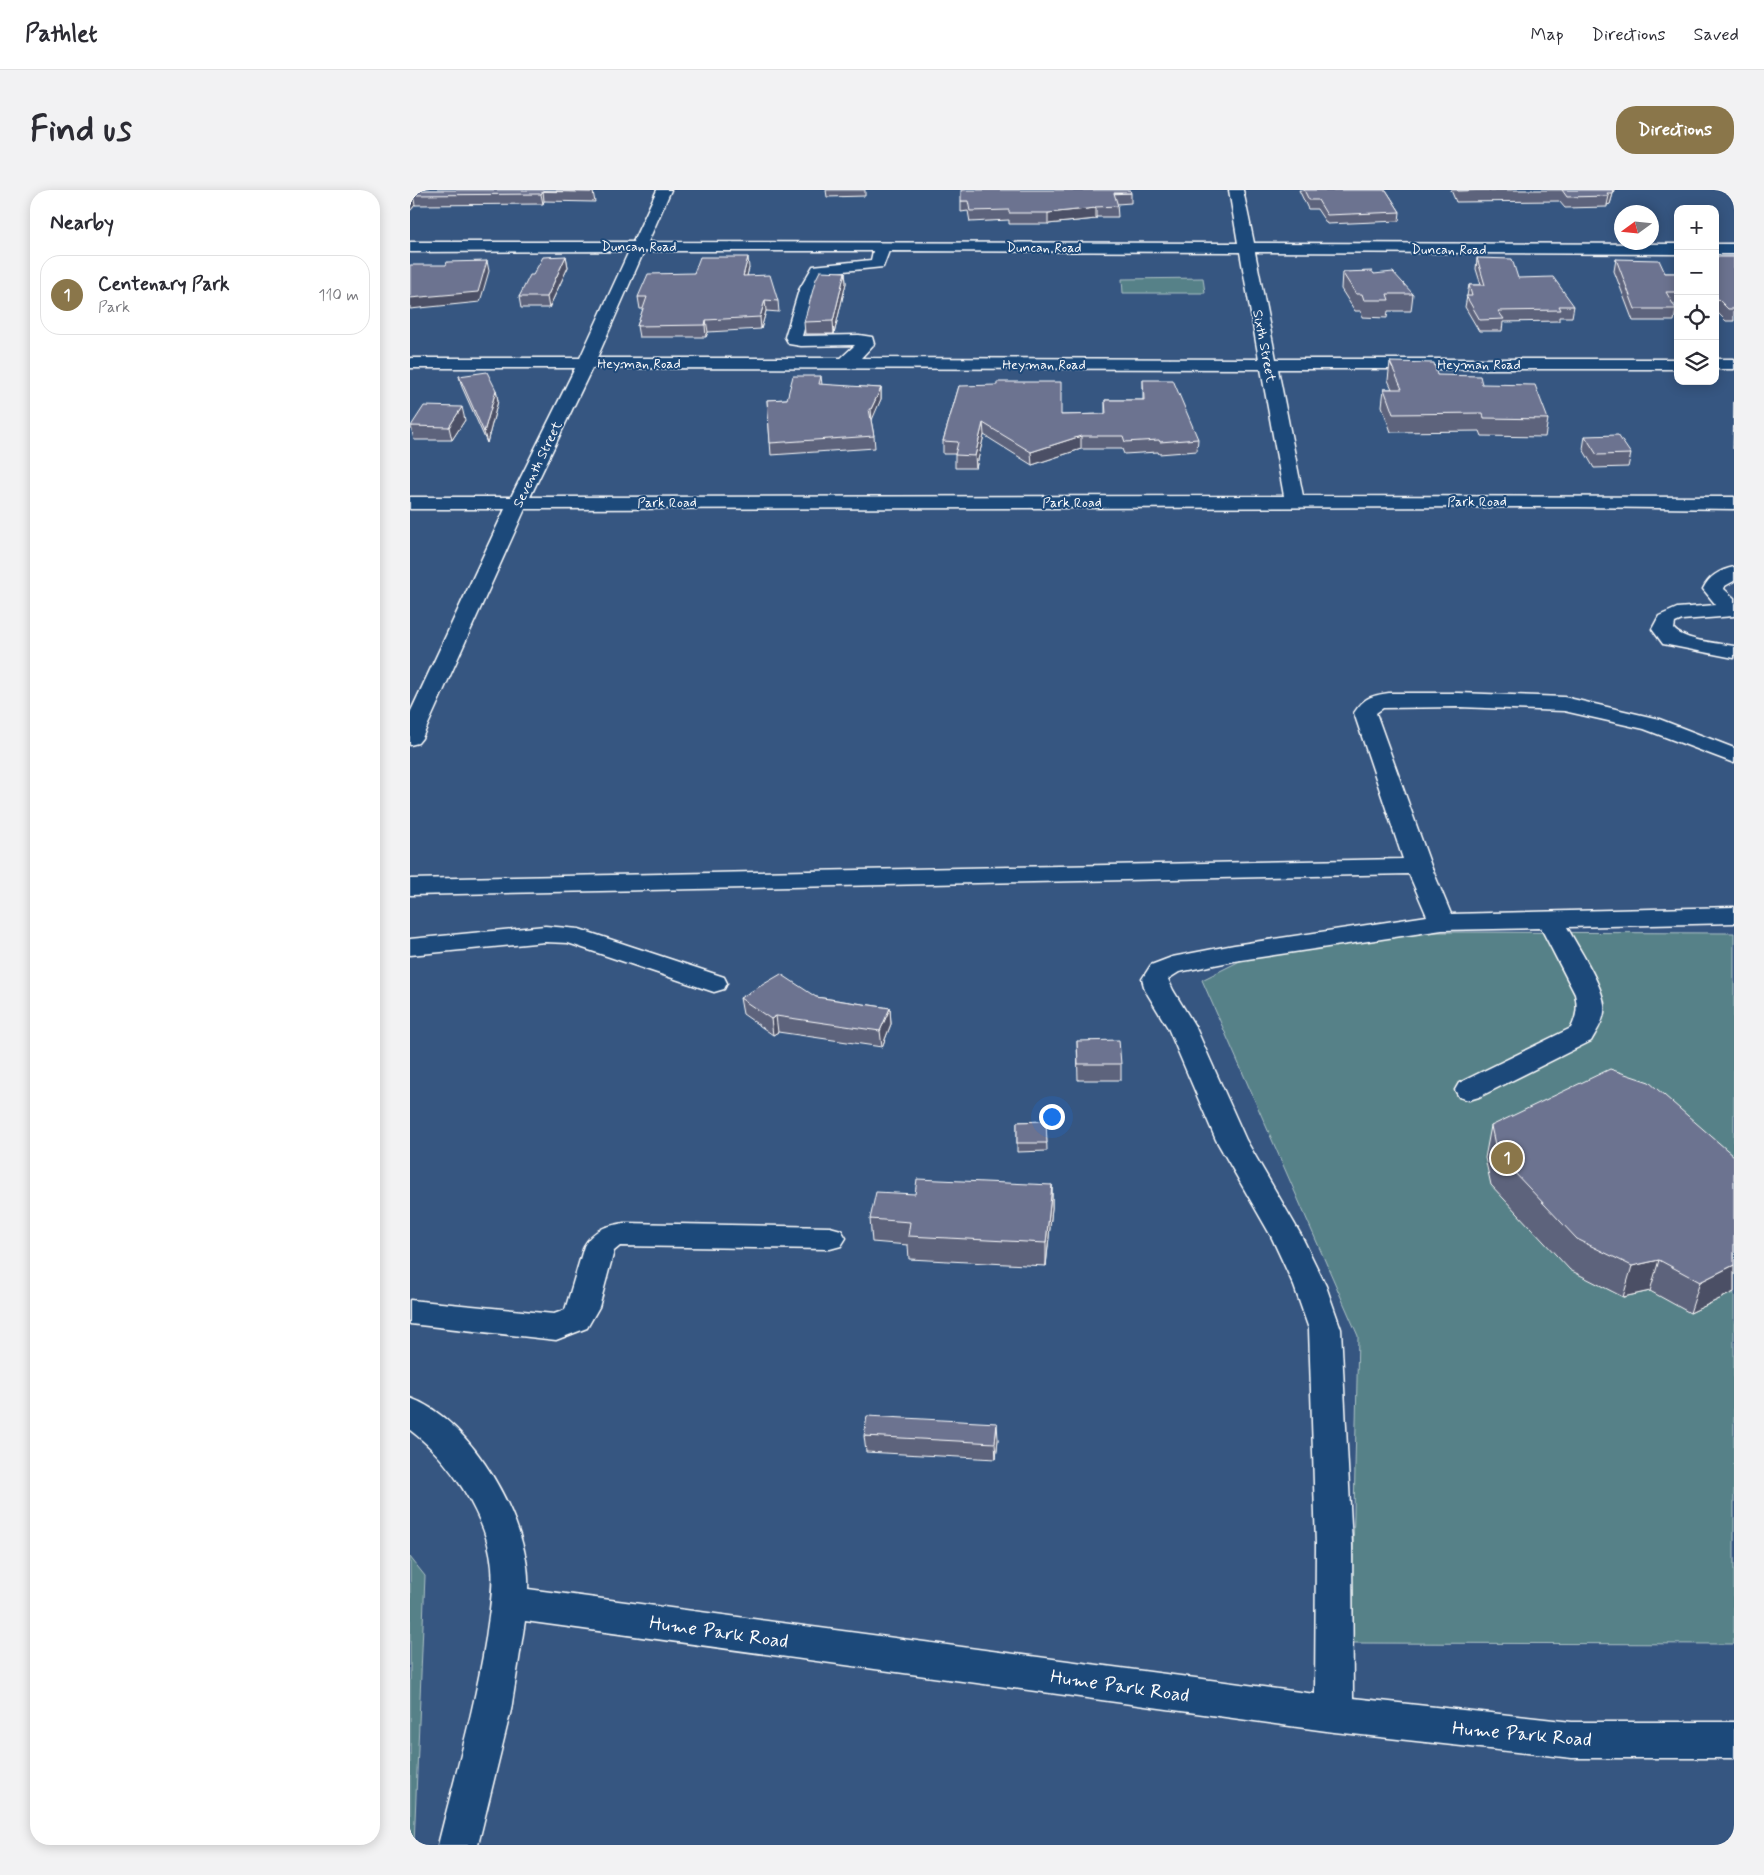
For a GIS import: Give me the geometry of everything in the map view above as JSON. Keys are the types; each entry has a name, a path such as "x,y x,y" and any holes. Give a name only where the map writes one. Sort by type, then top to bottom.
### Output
{"street":[{"name":"Seventh Street","path":"410,738 518,502 586,363 664,190"},
{"name":"Sixth Street","path":"1236,190 1295,502"},
{"name":"Duncan Road","path":"410,247 882,246 1674,249"},
{"path":"846,364 866,344 866,341 801,341 795,340 793,337 807,290 818,269 878,264 882,246"},
{"path":"1719,249 1734,249"},
{"name":"Heyman Road","path":"410,363 1674,364"},
{"path":"1719,364 1734,364"},
{"name":"Park Road","path":"410,503 1734,503"},
{"path":"1734,573 1716,582 1713,589 1722,600 1734,606"},
{"path":"1734,610 1677,614 1666,620 1664,629 1671,638 1685,643 1734,652"},
{"path":"1442,922 1418,866 1365,713 1376,702 1389,700 1459,700 1564,704 1651,724 1734,756"},
{"path":"410,886 1418,866"},
{"path":"1334,1714 1334,1545 1325,1329 1310,1286 1286,1235 1231,1140 1182,1028 1159,990 1155,979 1160,971 1172,966 1234,953 1442,922 1734,915"},
{"path":"1469,1090 1581,1034 1589,1019 1593,1007 1589,994 1550,920"},
{"path":"410,947 545,934 570,935 714,984"},
{"path":"410,1312 556,1327 576,1319 583,1307 600,1246 610,1237 624,1234 830,1238"},
{"path":"410,1412 447,1441 465,1465 498,1522 509,1561 509,1603 502,1660 490,1720 458,1845"},
{"name":"Hume Park Road","path":"509,1603 1334,1714 1572,1740 1734,1740"}],"green space":[{"path":"1203,278 1205,293 1123,293 1122,279"},
{"path":"1435,932 1734,933 1734,1644 1351,1643 1358,1336 1202,980 1254,954"},
{"path":"410,1557 425,1576 414,1845 410,1845"}],"building":[{"path":"410,190 592,190 593,192 543,191 541,194 413,195 410,198"},
{"path":"961,190 1130,190 1131,193 1114,193 1118,206 1048,213 1009,213 1009,210 970,211 968,201 961,201"},
{"path":"1304,190 1386,190 1400,212 1327,215 1318,200 1309,200"},
{"path":"1457,190 1495,190 1458,191"},
{"path":"1562,190 1613,190 1612,193 1607,193 1609,196 1567,197"},
{"path":"566,256 547,297 519,297 530,275 533,275 543,257"},
{"path":"700,257 748,257 743,276 770,275 778,301 765,300 760,317 706,320 705,325 637,326 647,297 638,297 648,274 694,273"},
{"path":"1719,257 1734,257 1734,309 1728,309 1719,300"},
{"path":"1477,258 1512,259 1518,278 1553,277 1574,306 1559,306 1561,310 1498,311 1504,319 1480,320 1466,296 1472,296 1469,285 1485,285"},
{"path":"1616,259 1659,260 1665,273 1674,273 1674,292 1666,292 1674,309 1635,309"},
{"path":"487,261 478,292 410,298 410,265 446,265 447,262"},
{"path":"820,271 845,272 833,321 804,322 816,279"},
{"path":"1372,271 1374,274 1393,272 1413,294 1387,294 1389,300 1364,300 1362,294 1356,294 1342,272"},
{"path":"1390,362 1434,363 1437,375 1480,376 1482,384 1535,385 1548,419 1484,418 1483,413 1393,414 1384,389 1402,389"},
{"path":"487,372 496,390 484,432 459,376"},
{"path":"793,376 821,376 819,384 881,388 871,409 869,409 874,436 770,443 767,400 787,399"},
{"path":"1143,380 1173,380 1198,439 1125,442 1123,436 1081,436 1031,452 983,423 975,456 955,455 958,442 943,441 959,386 997,385 997,382 1061,382 1061,415 1106,414 1105,400 1144,400"},
{"path":"424,406 462,407 449,427 411,426"},
{"path":"1618,435 1631,454 1597,455 1585,436"},
{"path":"781,974 816,997 890,1008 880,1031 776,1016 771,1019 740,998"},
{"path":"1119,1040 1121,1064 1078,1064 1077,1041"},
{"path":"1610,1069 1649,1082 1734,1156 1734,1265 1700,1282 1659,1260 1632,1266 1577,1239 1497,1154 1491,1126"},
{"path":"1046,1121 1047,1143 1017,1143 1017,1122"},
{"path":"917,1179 1052,1185 1046,1243 908,1236 910,1222 870,1219 876,1192 915,1194"},
{"path":"867,1416 997,1423 995,1443 864,1436"}],"place":[{"name":"Centenary Park","path":"1507,1158"}]}
